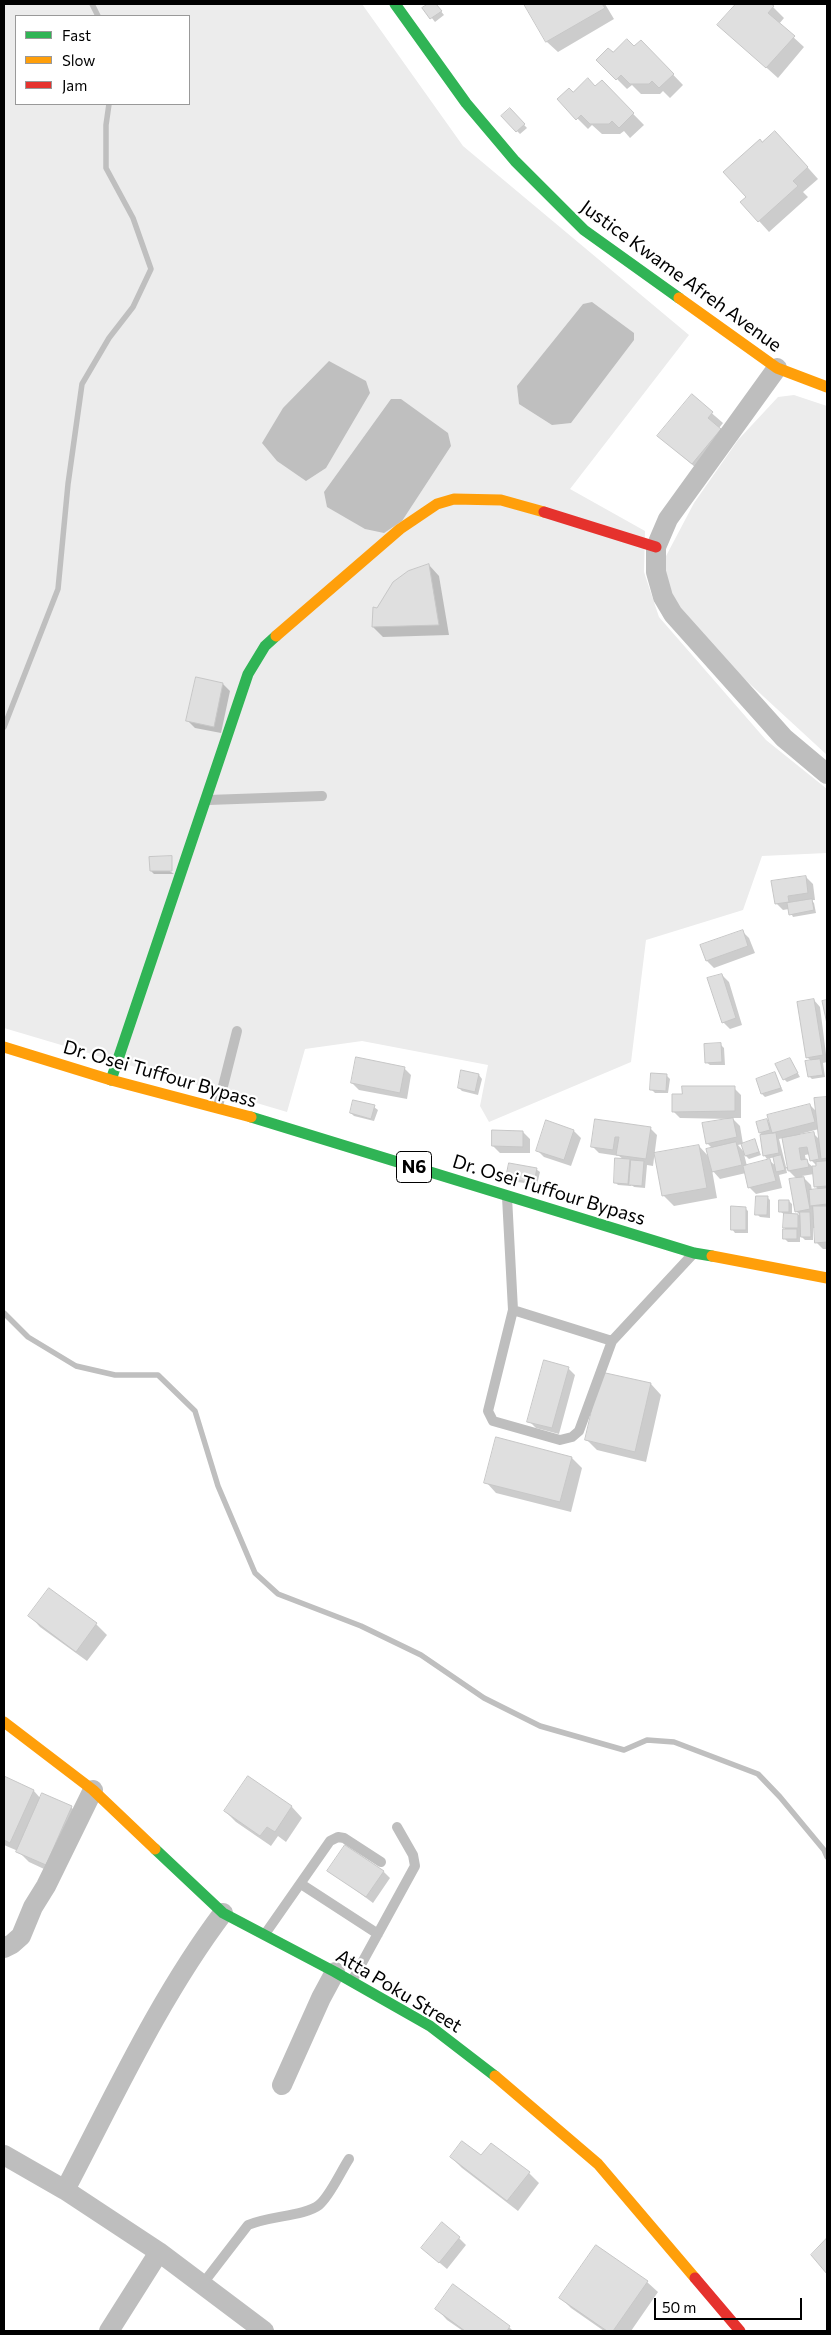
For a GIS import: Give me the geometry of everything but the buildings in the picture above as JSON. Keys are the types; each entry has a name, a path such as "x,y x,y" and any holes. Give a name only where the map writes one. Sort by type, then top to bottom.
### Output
{"main road":[{"name":"Justice Kwame Afreh Avenue","path":"395,4 466,103 515,161 584,230 777,368 827,387"},
{"path":"111,1080 248,674 265,646 400,529 437,504 454,499 500,500 656,547"},
{"name":"Dr. Osei Tuffour Bypass","path":"4,1047 111,1080 217,1107 694,1253 827,1278"},
{"name":"Atta Poku Street","path":"5,1727 93,1790 223,1913 344,1977 430,2026 462,2049 598,2164 740,2331"}],"street":[{"path":"777,368 668,519 656,547 656,572 663,596 673,614 784,738 827,774"},
{"path":"4,1948 21,1936 33,1907 46,1886 93,1790"},
{"path":"65,2190 154,2022 197,1948 223,1913"},
{"path":"282,2085 321,1998 344,1977"},
{"path":"4,2155 65,2190 159,2252 201,2286 264,2331"},
{"path":"109,2331 159,2252"}],"lane":[{"path":"205,800 322,796"},
{"path":"217,1107 237,1031"},
{"path":"507,1196 513,1310 488,1411 493,1420 560,1440 572,1438 579,1431 612,1341 694,1253"},
{"path":"513,1310 612,1341"},
{"path":"344,1977 378,1934 414,1866 413,1854 397,1826"},
{"path":"265,1935 330,1841 338,1837 358,1845 381,1862"},
{"path":"301,1884 378,1934"},
{"path":"201,2286 248,2225 259,2220 312,2209 320,2204 349,2159"}],"shaded area":[{"path":"4,4 362,4 463,146 689,335 570,489 645,531 644,572 659,617 766,740 827,789 827,853 762,856 743,910 646,940 631,1062 489,1122 480,1106 488,1065 362,1041 305,1049 287,1112 4,1028"},
{"path":"592,302 634,333 634,340 571,423 552,425 519,404 517,386 583,304"},
{"path":"329,361 366,381 370,393 326,468 306,481 277,461 262,443 283,408"},
{"path":"794,395 827,406 827,755 688,627 664,585 665,558 694,503 738,440 778,397"},
{"path":"391,399 401,399 448,433 451,446 402,521 384,533 365,529 327,507 324,492"}],"waterway":[{"path":"92,4 98,15"},
{"path":"4,727 58,589 68,484 82,384 109,338 133,307 151,269 133,218 106,168 106,125 109,105"},
{"path":"4,1313 28,1337 76,1366 115,1375 158,1375 195,1411 218,1486 255,1573 278,1594 361,1626 421,1655 484,1698 540,1726 624,1750 647,1740 674,1742 758,1774 780,1797 824,1850 827,1857"}],"traffic: fast":[{"path":"395,4 466,103 515,161 584,230 679,298"},
{"path":"111,1080 248,674 265,646 276,636"},
{"path":"251,1117 694,1253 712,1256"},
{"path":"155,1849 223,1913 335,1972 430,2026 495,2076"}],"traffic: slow":[{"path":"679,298 777,368 827,387"},
{"path":"276,636 400,529 437,504 454,499 501,500 544,512"},
{"path":"4,1047 111,1080 251,1117"},
{"path":"712,1256 827,1278"},
{"path":"4,1722 93,1790 155,1849"},
{"path":"495,2076 598,2164 695,2278"}],"traffic: jam":[{"path":"544,512 656,547"},
{"path":"695,2278 740,2331"}]}
